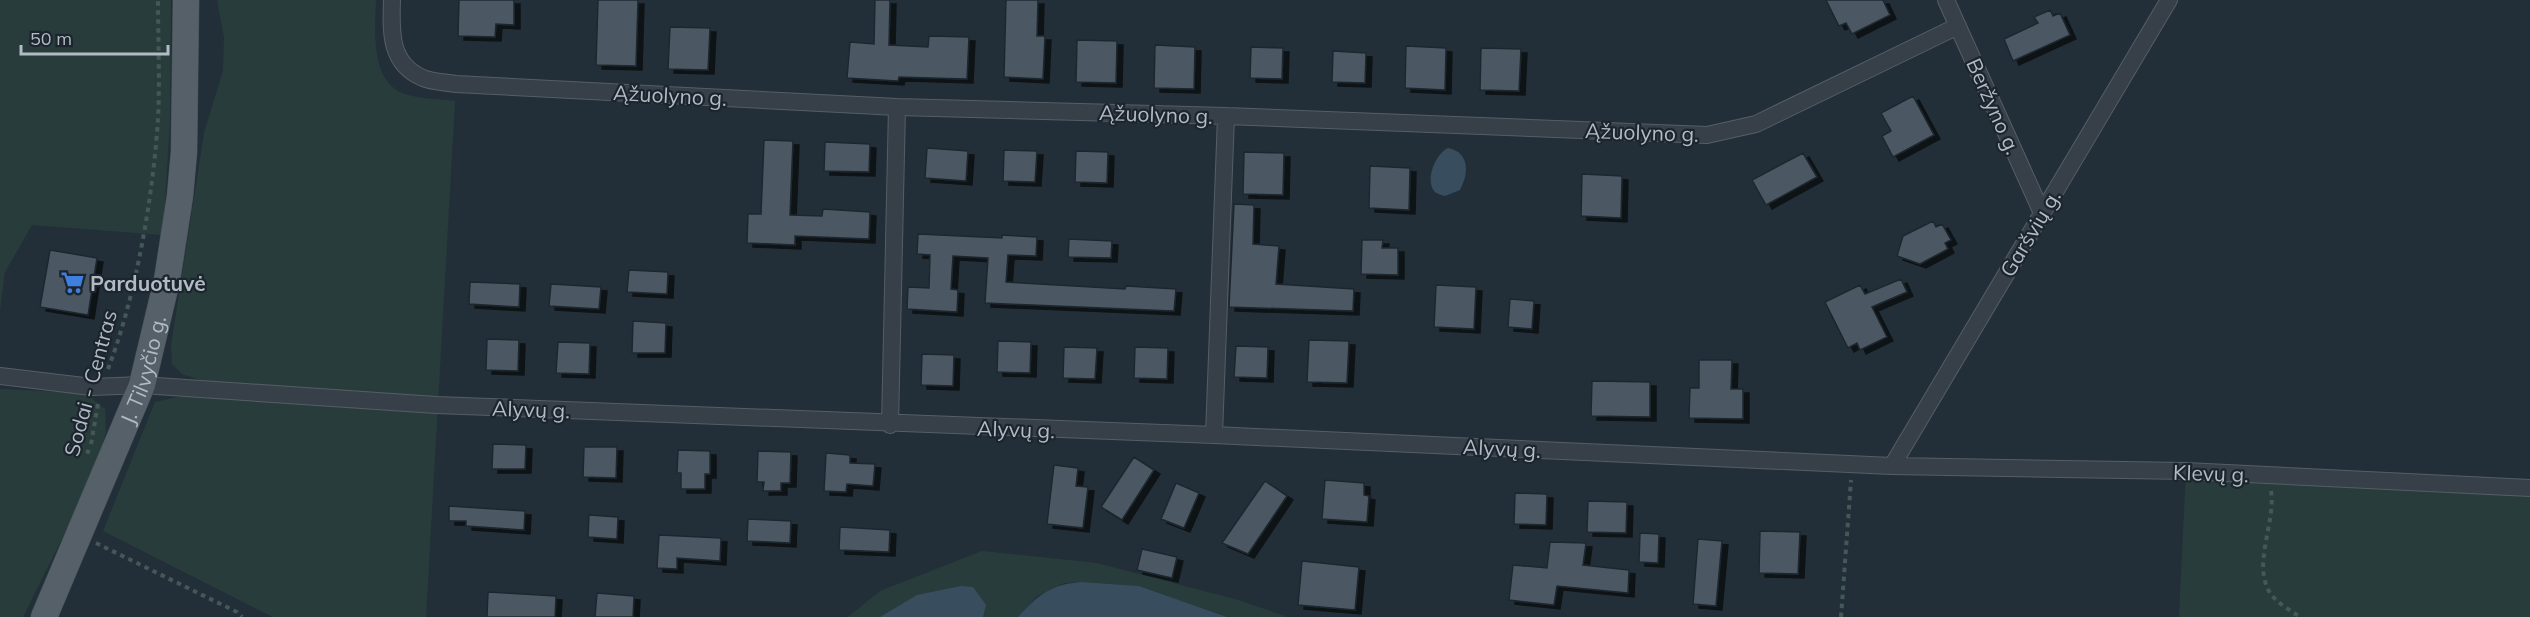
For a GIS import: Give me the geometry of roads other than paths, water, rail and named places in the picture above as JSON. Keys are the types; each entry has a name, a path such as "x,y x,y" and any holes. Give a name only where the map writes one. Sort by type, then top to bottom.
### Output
{"main road":[{"name":"J. Tilvyčio g.","path":"44,617 142,385 167,280 184,153 186,0"}],"street":[{"name":"Ąžuolyno g.","path":"392,0 391,26 394,51 405,67 424,79 456,84 897,107 1226,116 1707,135 1756,124 1958,26"},
{"name":"Beržyno g.","path":"1946,0 2042,213"},
{"name":"Garšvių g.","path":"1892,466 2169,0"},
{"path":"890,424 897,107"},
{"path":"1214,435 1226,116"},
{"name":"Alyvų g.","path":"0,376 101,387 142,385 436,405 1214,435 1892,466"},
{"name":"Klevų g.","path":"1892,466 2186,471 2530,488"}],"water":[{"path":"1448,148 1455,150 1464,159 1466,171 1460,190 1445,196 1435,192 1431,175 1439,155"},
{"path":"1082,582 1139,586 1227,617 1018,617 1032,603 1053,588"},
{"path":"961,586 973,587 986,605 983,617 880,617 917,595"}],"place":[{"name":"Parduotuvė","path":"72,283"}]}
